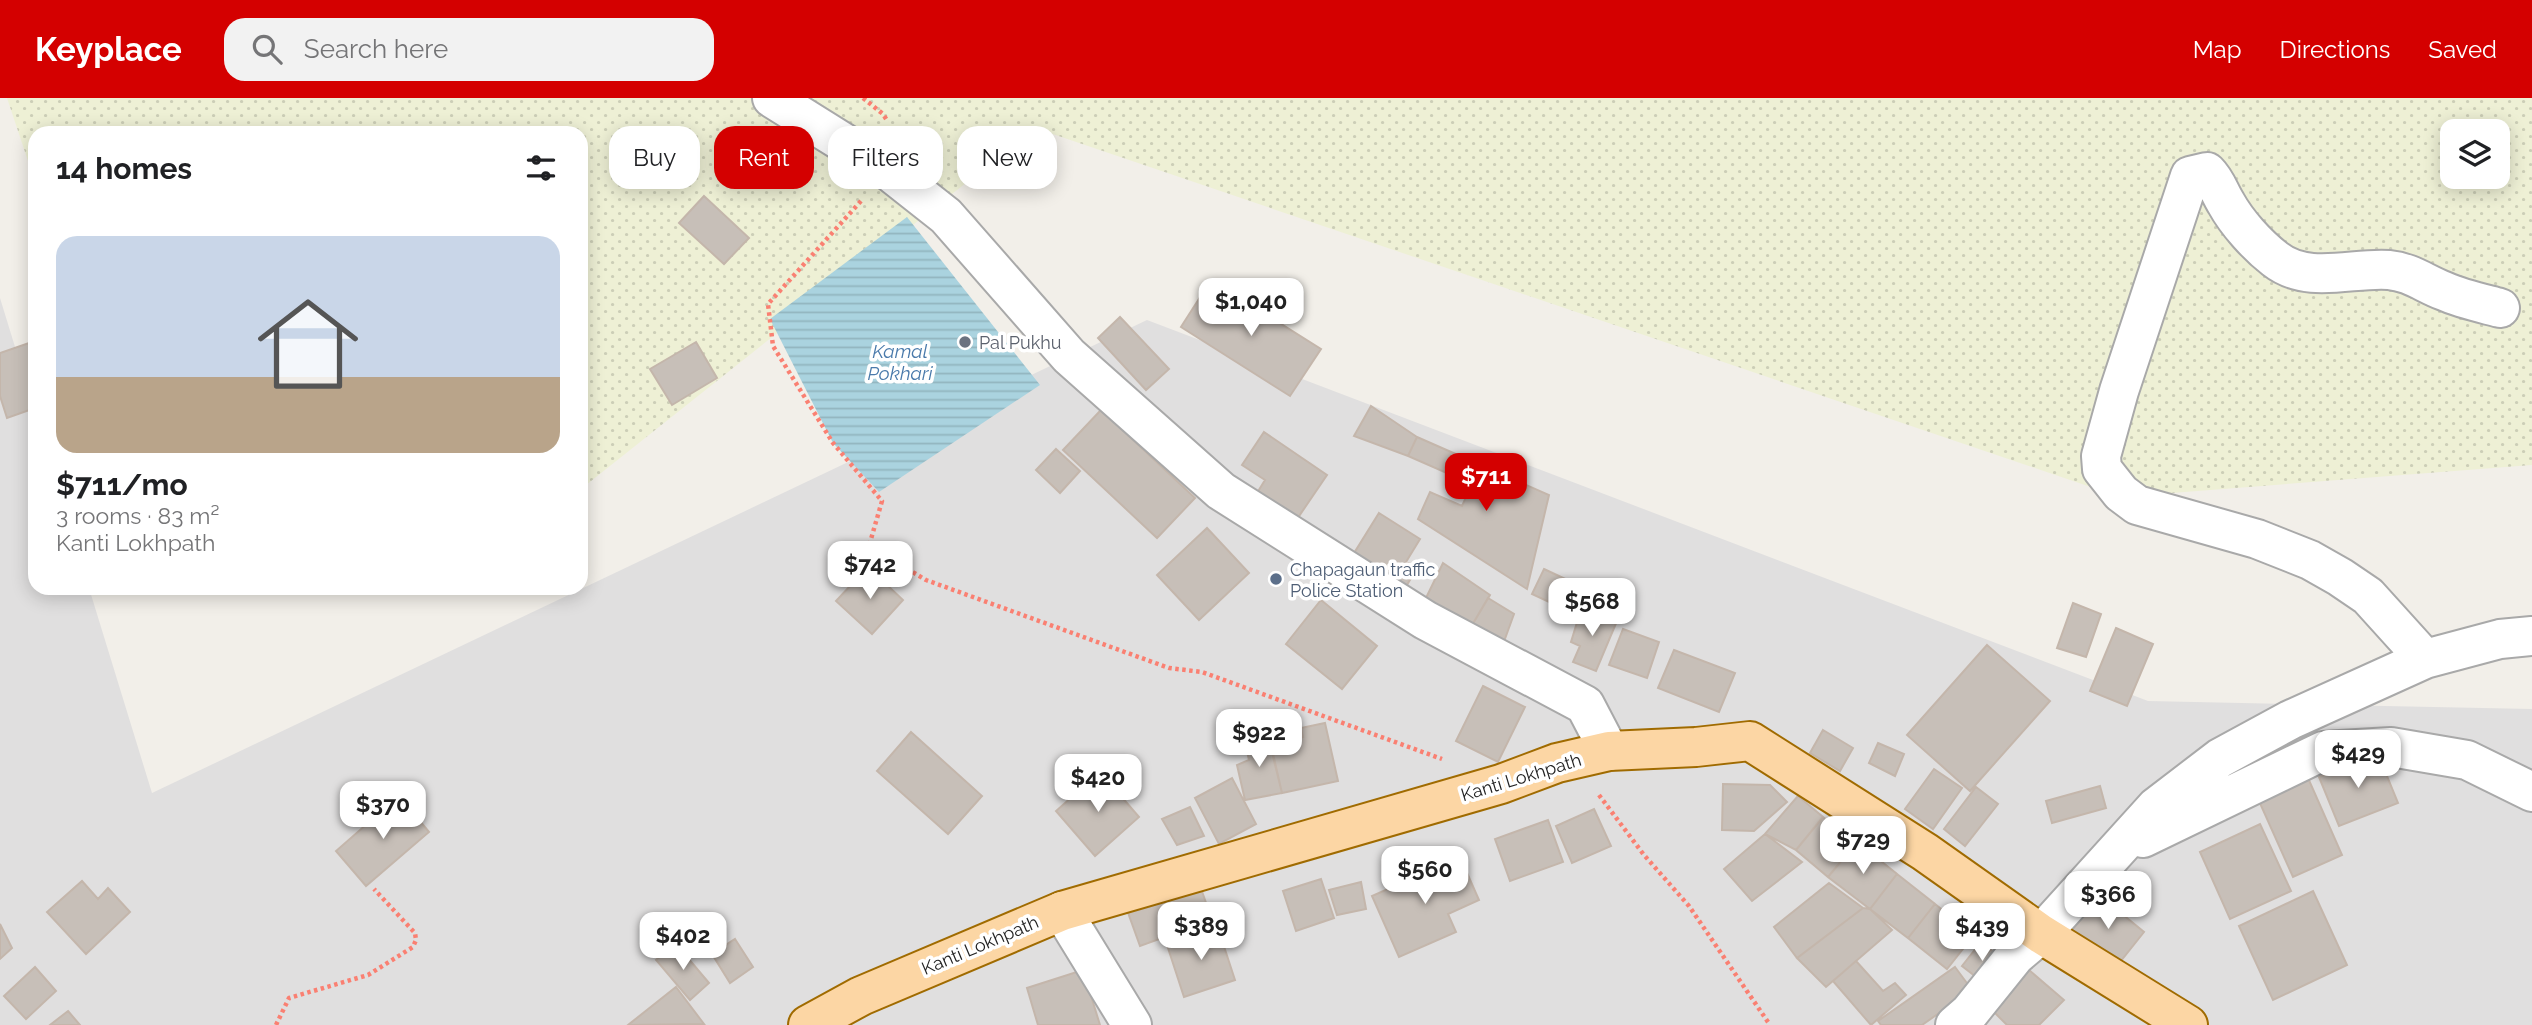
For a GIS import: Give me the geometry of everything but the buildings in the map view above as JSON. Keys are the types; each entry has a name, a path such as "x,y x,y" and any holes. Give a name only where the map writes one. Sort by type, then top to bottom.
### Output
{"main road":[{"name":"Kanti Lokhpath","path":"808,1025 861,996 1062,911 1501,784 1557,763 1609,751 1696,747 1750,741 1925,852 2041,934 2188,1025"}],"street":[{"path":"772,98 828,133"},
{"path":"2425,659 2368,596 2340,577 2310,560 2257,539 2137,505 2111,483 2102,469 2101,456 2119,391 2190,176 2207,172 2215,180 2226,204 2240,223 2277,261 2299,270 2326,274 2389,270 2417,277 2470,301 2500,308"},
{"path":"912,189 946,216 1069,356 1222,491 1425,620 1585,705 1609,751"},
{"path":"1955,1025 1970,1012 2015,956 2041,934 2156,807 2220,758 2290,720 2425,659 2500,639 2532,636"},
{"path":"2115,852 2323,751 2390,747 2468,760 2532,792"},
{"path":"1062,911 1132,1025"}],"path":[{"path":"873,189 768,304 773,346 833,443 881,500 869,546 926,580 1169,668 1202,672 1315,712 1501,784"},
{"path":"1557,763 1591,784 1644,855 1689,906 1770,1025"},
{"path":"276,1025 289,998 368,975 413,947 415,933 374,889"}],"shaded area":[{"path":"0,298 28,389 28,595 91,595 152,793 569,595 588,595 588,586 1147,320 2148,701 2532,709 2532,1025 0,1025"}],"green space":[{"path":"7,98 2532,98 2532,465 2120,497 1057,135 1057,126 957,126 958,189 588,483 588,126 28,126 28,161"}],"water":[{"name":"Kamal Pokhari","path":"907,217 1040,385 879,492 833,443 770,319"}],"place":[{"name":"Pal Pukhu","path":"965,342"},
{"name":"Chapagaun traffic Police Station","path":"1276,579"}]}
